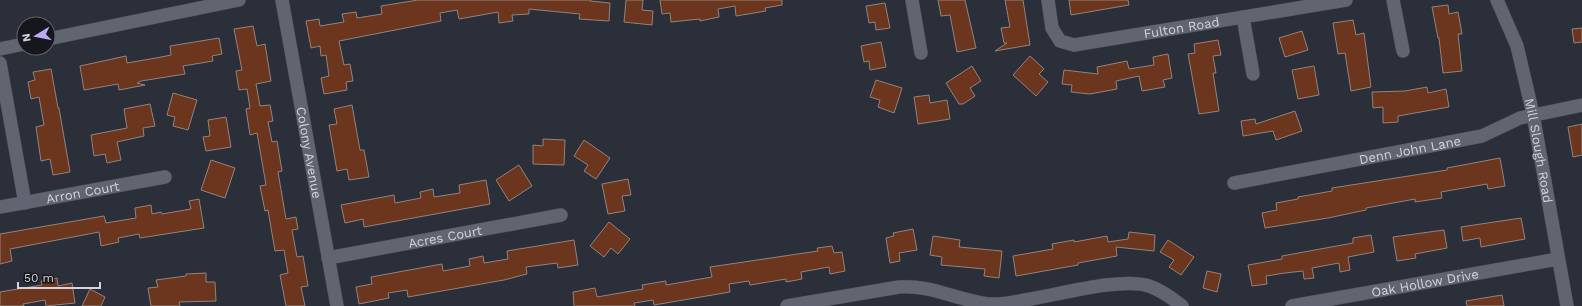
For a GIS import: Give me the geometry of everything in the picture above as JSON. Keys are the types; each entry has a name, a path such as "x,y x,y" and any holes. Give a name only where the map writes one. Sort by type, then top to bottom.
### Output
{"street":[{"path":"56,37 239,0"},
{"name":"Colony Avenue","path":"282,0 337,306"},
{"path":"912,0 921,53"},
{"name":"Fulton Road","path":"1048,0 1052,28 1060,41 1074,45 1346,0"},
{"path":"1394,0 1402,52"},
{"name":"Mill Slough Road","path":"1497,0 1517,46 1533,114 1567,306"},
{"path":"1243,17 1253,74"},
{"path":"0,49 16,46"},
{"path":"0,63 25,203"},
{"name":"Denn John Lane","path":"1234,183 1482,136 1520,118 1533,114 1582,105"},
{"name":"Arron Court","path":"0,207 165,176"},
{"name":"Acres Court","path":"328,258 561,215"},
{"name":"Oak Hollow Drive","path":"1292,306 1558,259"},
{"path":"791,306 899,287 914,286 989,304 1009,303 1135,282 1149,286 1164,293 1182,306"}],"building":[{"path":"418,0 591,0 590,1 610,3 609,21 579,19 580,14 529,9 529,14 512,15 513,21 499,23 498,12 459,19 457,10 440,13 441,21 339,41 344,65 350,64 353,81 346,82 347,90 324,94 321,78 329,76 326,55 321,56 320,46 311,48 306,21 319,19 320,26 344,22 342,14 356,12 357,18 382,14 381,6"},
{"path":"626,0 643,0 642,10 653,11 652,25 624,22"},
{"path":"660,0 782,0 782,5 765,8 766,11 736,16 735,6 718,9 719,17 700,21 700,19 671,22 670,13 662,14"},
{"path":"938,0 965,0 976,48 957,52 950,15 941,16"},
{"path":"1005,0 1023,0 1030,45 995,51 1007,43 1004,43 1001,28 1010,27"},
{"path":"1069,0 1128,0 1129,5 1071,15"},
{"path":"885,3 890,28 876,30 875,22 869,23 866,6"},
{"path":"1448,5 1449,14 1458,12 1462,34 1458,34 1462,71 1443,73 1439,38 1432,7"},
{"path":"1353,20 1356,35 1364,33 1371,87 1351,91 1345,53 1338,54 1333,23"},
{"path":"253,26 257,46 265,44 271,81 256,84 260,106 270,105 273,121 268,122 272,142 277,141 282,171 278,172 286,219 296,217 298,229 292,230 297,257 303,256 308,286 301,287 305,306 286,306 280,275 288,273 284,250 275,251 268,210 265,211 260,186 266,185 257,133 250,135 246,109 250,108 247,89 239,90 236,71 242,70 234,29"},
{"path":"1582,28 1582,42 1574,43 1572,29"},
{"path":"1302,31 1308,50 1285,57 1279,38"},
{"path":"219,38 222,54 212,56 213,61 183,66 185,74 141,81 137,83 145,85 119,90 118,84 84,90 80,66 126,56 127,63 171,55 170,46"},
{"path":"1218,40 1221,55 1213,56 1216,73 1213,73 1219,111 1199,114 1188,54 1195,53 1194,44"},
{"path":"881,42 886,67 870,70 869,61 864,62 861,46"},
{"path":"1168,54 1172,78 1163,80 1165,87 1142,91 1139,76 1116,81 1117,89 1090,94 1071,92 1072,85 1062,84 1064,70 1098,74 1097,67 1127,61 1129,69 1154,65 1153,57"},
{"path":"1030,56 1044,69 1039,74 1048,82 1036,96 1013,75"},
{"path":"972,66 981,81 970,88 975,96 963,104 959,104 946,83"},
{"path":"1314,66 1319,95 1298,99 1292,70"},
{"path":"51,69 70,172 53,175 50,159 41,161 36,127 44,125 39,97 31,99 28,82 35,80 33,72"},
{"path":"876,80 902,88 894,113 878,107 880,100 870,97"},
{"path":"1427,87 1428,93 1446,89 1449,107 1398,116 1398,122 1383,123 1383,107 1373,108 1372,92 1405,91"},
{"path":"173,93 197,100 188,130 173,126 175,117 167,115"},
{"path":"929,95 930,103 947,100 950,119 918,124 914,97"},
{"path":"150,104 155,126 143,128 144,136 117,142 121,160 107,163 105,154 94,156 91,135 127,128 124,109"},
{"path":"352,105 360,150 364,150 369,177 349,180 347,169 337,171 329,125 337,124 334,109"},
{"path":"1295,111 1302,131 1276,140 1273,131 1243,136 1241,121 1255,119 1256,124"},
{"path":"226,117 231,147 206,151 203,137 210,136 208,120"},
{"path":"1582,124 1582,155 1573,157 1568,127"},
{"path":"543,139 565,140 564,165 533,164 533,145 543,146"},
{"path":"584,140 610,158 596,179 584,171 588,165 574,156"},
{"path":"1500,158 1505,186 1488,189 1487,184 1441,192 1442,198 1415,202 1415,199 1366,208 1366,210 1328,218 1265,228 1262,213 1277,210 1276,203 1298,199 1298,197 1332,191 1332,188 1447,170 1447,168"},
{"path":"211,160 235,168 225,198 201,190"},
{"path":"519,165 532,186 509,201 496,180"},
{"path":"628,179 631,195 622,196 625,211 608,214 602,184"},
{"path":"486,180 490,204 364,227 363,219 345,223 341,205 394,195 395,203 421,198 420,192 433,189 434,197 460,193 459,185"},
{"path":"199,199 204,228 140,238 139,234 118,238 119,242 101,246 99,232 10,249 12,261 0,264 0,234 104,216 106,223 136,218 135,208 151,205 152,214 161,212 162,214 191,209 189,201"},
{"path":"1521,218 1525,239 1481,247 1480,238 1463,241 1461,227"},
{"path":"609,222 630,239 618,254 611,248 604,257 590,246"},
{"path":"913,229 917,250 899,253 900,261 890,263 886,238 894,236 893,233"},
{"path":"1444,230 1447,248 1415,254 1416,258 1397,261 1393,237"},
{"path":"1129,232 1155,235 1154,251 1116,247 1117,256 1078,263 1078,265 1016,276 1013,256 1053,249 1052,244 1074,240 1074,242 1107,236 1108,242 1128,239"},
{"path":"1371,235 1374,252 1348,257 1350,270 1340,272 1339,263 1312,268 1314,278 1304,279 1303,271 1285,273 1266,276 1267,284 1252,286 1248,265 1282,259 1282,256 1353,243 1353,238"},
{"path":"933,236 960,240 959,247 1002,251 999,278 984,276 985,269 941,265 942,257 930,255"},
{"path":"574,240 578,265 558,268 557,263 526,267 527,274 504,280 408,297 407,290 388,293 389,298 359,304 356,287 372,284 371,277 442,264 443,271 470,266 469,259 483,256 484,263 508,259 507,251"},
{"path":"1168,240 1194,257 1181,275 1169,267 1174,260 1160,252"},
{"path":"832,246 834,253 842,252 845,271 830,274 829,267 801,272 802,279 786,282 786,279 750,285 749,281 729,284 730,292 654,305 653,300 634,303 635,306 574,306 573,292 595,288 597,297 643,289 642,285 666,281 666,285 712,277 710,267 818,251 817,248"},
{"path":"1207,271 1221,274 1217,292 1203,288"},
{"path":"206,273 206,282 215,282 216,301 179,302 180,306 151,306 148,288 158,287 156,280 186,276 186,274"},
{"path":"57,278 58,286 72,283 75,303 46,306 45,300 23,304 24,306 0,306 0,292 42,285 41,281"},
{"path":"90,289 105,297 101,306 82,306"},
{"path":"1502,295 1504,306 1467,306 1466,301"}]}
